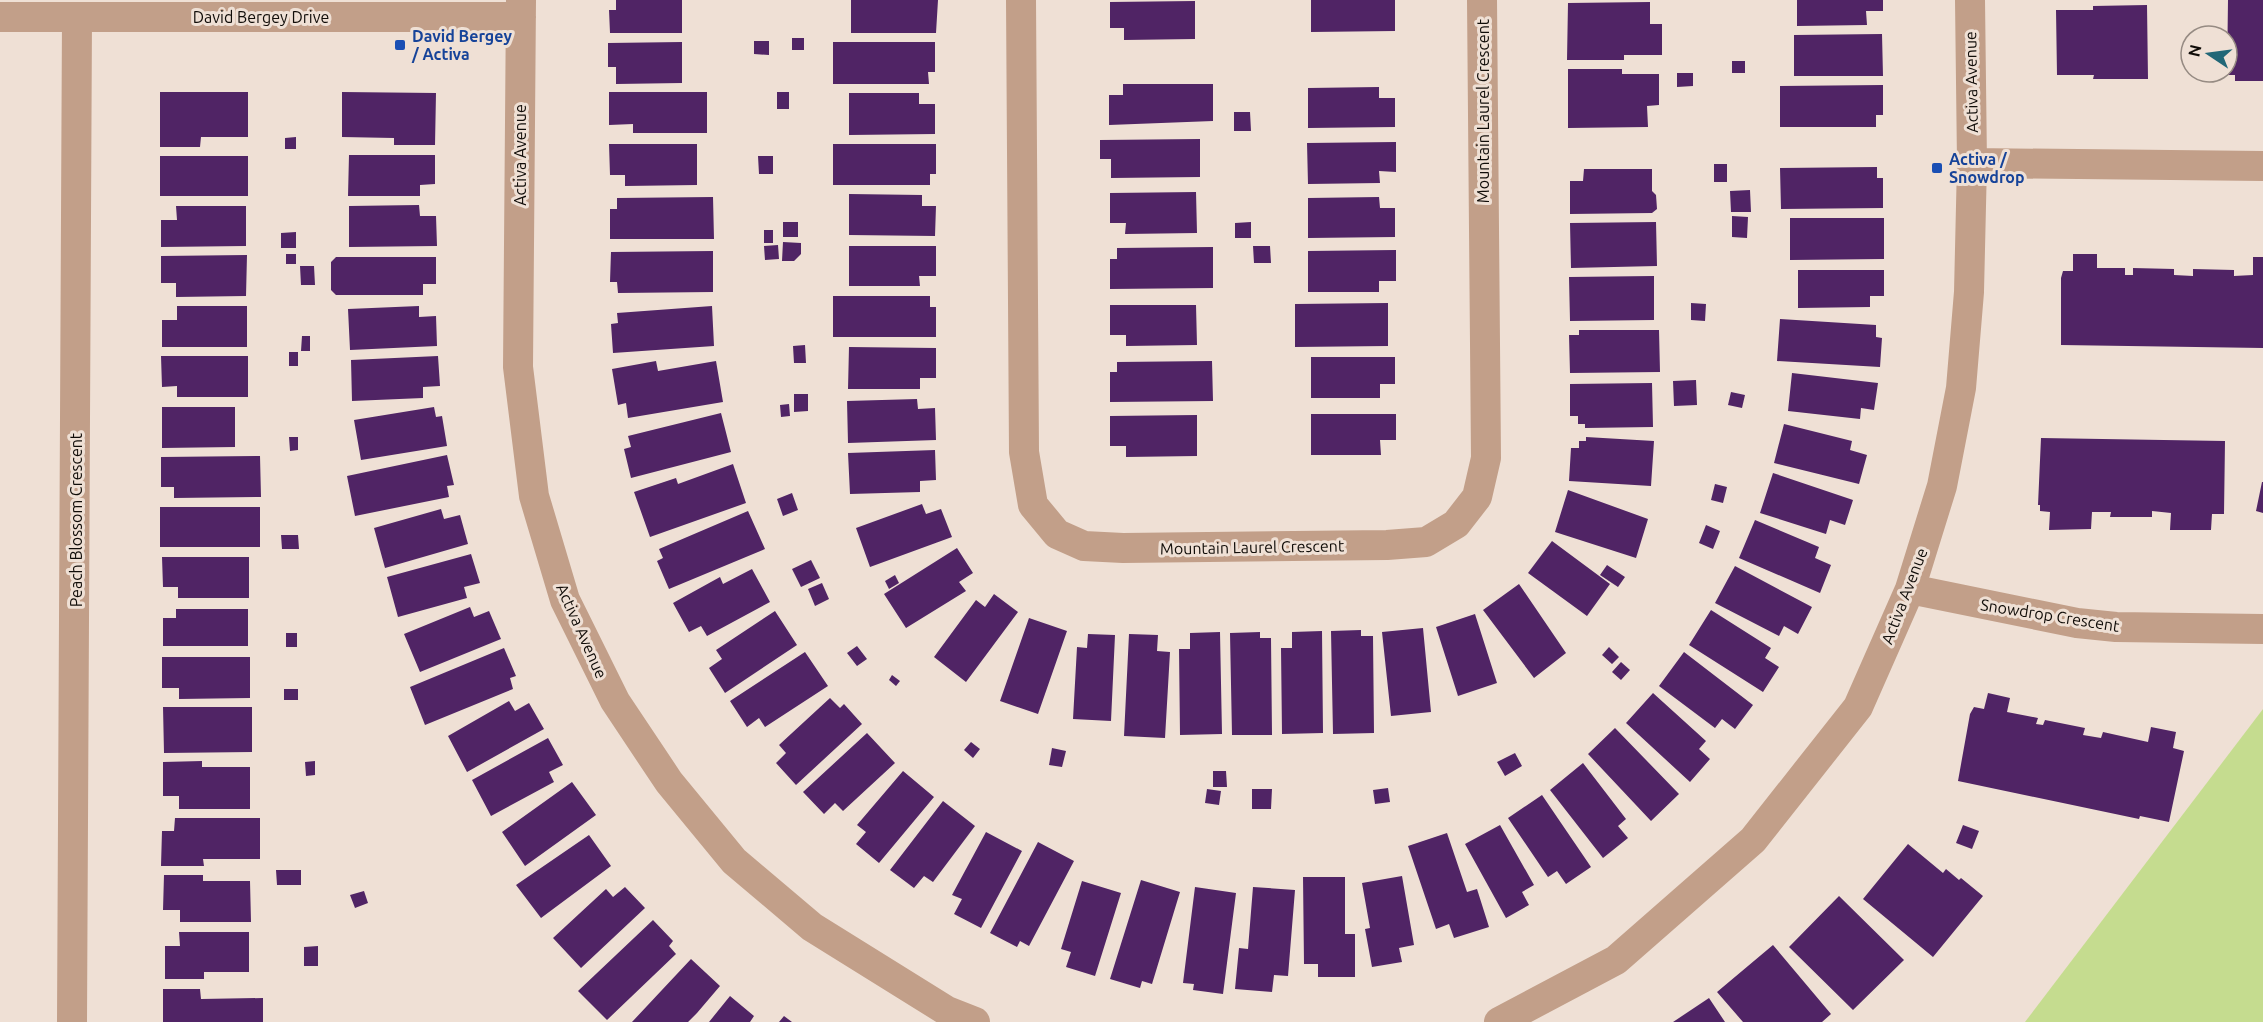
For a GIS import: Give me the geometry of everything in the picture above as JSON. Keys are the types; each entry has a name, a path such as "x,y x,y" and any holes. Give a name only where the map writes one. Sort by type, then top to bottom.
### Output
{"street":[{"name":"Mountain Laurel Crescent","path":"1021,0 1024,452 1034,505 1057,534 1084,546 1123,548 1426,542 1456,524 1477,497 1486,458 1482,0"},
{"name":"Activa Avenue","path":"1499,1022 1616,960 1753,840 1858,707 1910,589 1942,486 1961,388 1969,292 1972,163 1970,0"},
{"name":"Activa Avenue","path":"521,8 518,367 534,496 565,600 615,701 669,782 734,861 812,927 947,1011 975,1022"},
{"name":"David Bergey Drive","path":"0,16 77,17 521,8"},
{"name":"Peach Blossom Crescent","path":"72,1022 77,17"},
{"path":"1972,163 2263,166"},
{"name":"Snowdrop Crescent","path":"1910,589 1979,605 2086,624 2115,627 2263,629"}],"green space":[{"path":"2263,709 2263,1022 2025,1022"}],"building":[{"path":"616,0 682,0 682,33 610,33 609,10 616,10"},
{"path":"851,0 938,0 936,33 851,33"},
{"path":"1311,0 1395,0 1395,31 1311,32"},
{"path":"1797,0 1883,0 1883,11 1866,11 1867,25 1797,26"},
{"path":"2228,0 2263,0 2263,81 2239,81 2239,24 2228,24"},
{"path":"1195,1 1195,39 1124,40 1124,28 1110,28 1110,2"},
{"path":"1650,2 1650,24 1662,24 1662,55 1624,55 1624,60 1567,60 1568,3"},
{"path":"2147,5 2148,79 2093,79 2094,75 2057,75 2056,10 2093,10 2093,6"},
{"path":"1882,34 1883,76 1794,76 1794,35"},
{"path":"792,38 804,38 804,50 792,50"},
{"path":"754,41 769,41 769,55 754,54"},
{"path":"682,42 682,83 616,84 616,67 608,67 608,43"},
{"path":"833,42 935,42 935,72 928,72 929,84 833,84"},
{"path":"1732,61 1745,61 1745,73 1732,73"},
{"path":"1568,69 1622,69 1622,74 1659,74 1659,105 1647,106 1648,127 1568,128"},
{"path":"1677,73 1693,73 1693,86 1677,87"},
{"path":"1123,84 1213,84 1213,121 1109,125 1109,95 1123,95"},
{"path":"1883,85 1883,115 1876,115 1876,127 1780,127 1780,86"},
{"path":"1379,87 1379,98 1395,98 1395,127 1308,128 1308,88"},
{"path":"160,92 248,92 248,137 201,137 200,147 160,147"},
{"path":"342,92 436,93 435,145 394,145 394,138 342,137"},
{"path":"609,92 707,92 707,133 633,133 633,124 609,125"},
{"path":"777,92 789,92 789,109 777,109"},
{"path":"849,93 919,93 919,104 935,104 935,134 849,135"},
{"path":"1234,112 1250,112 1251,131 1234,131"},
{"path":"296,137 296,149 285,149 285,138"},
{"path":"1200,139 1200,177 1111,178 1111,159 1100,159 1100,140"},
{"path":"1396,142 1396,172 1379,171 1380,183 1308,184 1307,143"},
{"path":"609,144 697,144 697,185 625,186 625,175 610,175"},
{"path":"833,144 936,144 936,174 930,174 930,185 833,185"},
{"path":"349,155 435,155 435,184 420,185 420,196 348,196"},
{"path":"160,156 248,156 248,196 160,196"},
{"path":"758,156 773,156 773,174 759,174"},
{"path":"1714,164 1727,164 1727,182 1714,182"},
{"path":"1877,167 1877,178 1883,178 1883,208 1781,209 1780,168"},
{"path":"1584,169 1652,169 1652,191 1656,195 1657,209 1652,213 1570,214 1570,181 1583,181"},
{"path":"1750,190 1751,212 1731,212 1730,191"},
{"path":"1196,192 1197,233 1125,234 1126,223 1110,223 1110,193"},
{"path":"849,194 922,195 922,206 936,206 935,236 849,235"},
{"path":"713,197 714,239 610,239 610,209 617,209 617,198"},
{"path":"1379,197 1380,208 1395,208 1395,237 1308,238 1308,198"},
{"path":"419,205 420,216 436,216 437,246 349,247 349,206"},
{"path":"176,206 246,206 246,246 161,247 161,220 177,220"},
{"path":"1732,216 1748,217 1747,238 1732,237"},
{"path":"1790,218 1884,218 1884,259 1790,260"},
{"path":"783,222 798,222 798,237 783,237"},
{"path":"1251,222 1251,238 1235,238 1235,223"},
{"path":"1656,222 1657,266 1571,268 1570,223"},
{"path":"764,230 773,230 773,243 764,243"},
{"path":"296,232 296,248 281,248 281,233"},
{"path":"783,242 801,243 801,254 794,261 782,261"},
{"path":"778,245 779,259 765,260 764,246"},
{"path":"849,246 936,246 936,276 919,276 920,286 849,286"},
{"path":"1253,246 1270,246 1271,263 1254,263"},
{"path":"1213,247 1213,288 1110,289 1110,259 1117,259 1117,248"},
{"path":"1396,250 1396,281 1379,281 1379,292 1308,292 1308,251"},
{"path":"713,251 713,292 618,293 617,282 610,282 611,252"},
{"path":"286,254 296,254 296,264 286,264"},
{"path":"2073,254 2097,254 2097,268 2125,268 2125,275 2133,275 2133,268 2174,269 2174,275 2193,276 2193,269 2234,270 2234,276 2253,275 2253,257 2263,257 2263,348 2061,345 2061,278 2063,271 2073,271"},
{"path":"247,255 246,296 176,297 176,283 161,283 161,256"},
{"path":"336,257 436,257 436,284 423,284 423,295 336,295 331,290 331,262"},
{"path":"300,266 314,266 315,285 301,285"},
{"path":"1798,270 1884,270 1884,296 1870,296 1870,307 1798,308"},
{"path":"1654,276 1654,320 1570,321 1569,277"},
{"path":"833,296 930,296 930,307 936,307 936,337 833,337"},
{"path":"1388,303 1388,346 1295,347 1295,304"},
{"path":"1691,303 1706,304 1705,321 1691,320"},
{"path":"1110,305 1196,305 1197,345 1126,346 1126,335 1110,335"},
{"path":"177,306 247,306 247,347 162,347 162,320 177,320"},
{"path":"419,306 419,317 436,316 437,346 350,350 348,309"},
{"path":"712,306 714,346 613,353 611,324 618,323 617,313"},
{"path":"1780,319 1876,325 1876,337 1882,338 1880,367 1777,361"},
{"path":"1579,330 1659,330 1660,372 1570,373 1569,335 1579,335"},
{"path":"302,336 310,336 310,351 301,351"},
{"path":"805,345 806,363 794,363 793,346"},
{"path":"849,347 936,348 936,378 920,378 920,389 848,389"},
{"path":"289,352 298,352 298,366 289,366"},
{"path":"161,356 248,356 248,397 177,397 177,386 162,387"},
{"path":"438,356 440,386 423,387 423,398 352,401 351,360"},
{"path":"1311,357 1395,357 1395,384 1380,384 1380,398 1311,398"},
{"path":"656,361 658,371 716,361 723,402 628,418 626,403 618,405 612,369"},
{"path":"1212,361 1213,401 1110,402 1110,372 1117,372 1117,362"},
{"path":"1792,373 1878,383 1874,410 1861,408 1860,419 1788,411"},
{"path":"1696,380 1697,405 1674,406 1673,381"},
{"path":"1652,383 1653,427 1585,428 1585,424 1578,424 1578,416 1570,416 1570,384"},
{"path":"1731,392 1745,395 1742,408 1728,405"},
{"path":"794,394 808,394 808,411 794,412"},
{"path":"917,399 918,409 935,408 936,440 848,443 847,401"},
{"path":"789,404 790,416 781,417 780,405"},
{"path":"162,407 235,407 235,447 162,448"},
{"path":"434,407 436,417 442,416 447,446 361,460 354,420"},
{"path":"721,413 731,452 631,478 624,449 631,447 628,436"},
{"path":"1311,414 1396,414 1396,440 1380,440 1381,455 1311,455"},
{"path":"1197,415 1197,456 1126,457 1126,446 1110,446 1110,416"},
{"path":"1784,424 1852,441 1850,450 1867,455 1859,484 1774,463"},
{"path":"289,437 298,437 298,450 290,451"},
{"path":"1586,437 1654,441 1651,486 1569,481 1571,448 1579,448 1579,441 1586,441"},
{"path":"2041,438 2225,441 2224,514 2212,514 2211,530 2170,530 2171,513 2152,511 2152,517 2110,517 2111,512 2092,512 2091,529 2049,530 2050,512 2040,511 2040,505 2038,505"},
{"path":"935,450 936,480 920,481 920,492 850,494 848,453"},
{"path":"447,455 454,485 447,486 449,497 355,516 347,476"},
{"path":"260,456 261,497 174,498 174,487 161,487 161,457"},
{"path":"733,464 746,503 650,537 634,492 676,478 678,484"},
{"path":"1773,473 1853,500 1845,525 1830,520 1826,534 1760,513"},
{"path":"2263,482 2263,513 2256,511"},
{"path":"1715,484 1727,487 1723,503 1711,500"},
{"path":"1568,490 1648,519 1636,558 1555,532"},
{"path":"792,493 798,510 783,516 777,499"},
{"path":"922,504 926,514 941,509 952,537 870,567 856,528"},
{"path":"160,507 260,507 260,547 160,547"},
{"path":"441,509 444,519 460,515 468,544 385,568 374,528"},
{"path":"748,511 765,549 669,589 657,561 663,558 659,549"},
{"path":"1755,520 1819,547 1815,558 1831,565 1820,593 1739,558"},
{"path":"1706,525 1720,531 1713,549 1699,543"},
{"path":"281,535 298,535 299,549 282,549"},
{"path":"1552,541 1610,584 1587,616 1528,573"},
{"path":"957,548 973,573 959,582 966,591 906,628 884,594"},
{"path":"471,554 480,583 464,587 467,598 398,617 387,577"},
{"path":"162,557 249,557 249,598 178,598 178,587 163,587"},
{"path":"811,560 820,578 801,587 792,569"},
{"path":"1607,565 1625,577 1618,587 1600,575"},
{"path":"1735,566 1812,607 1798,634 1784,626 1779,636 1715,603"},
{"path":"752,569 770,602 707,636 701,626 689,632 673,603 720,577 723,584"},
{"path":"895,575 899,583 889,589 885,581"},
{"path":"822,583 829,599 815,606 808,589"},
{"path":"1519,584 1566,653 1534,678 1483,610"},
{"path":"994,594 1018,612 966,682 934,657 976,600 985,607"},
{"path":"470,607 474,617 489,611 501,639 420,672 404,634"},
{"path":"176,609 248,609 248,646 163,646 163,618 176,618"},
{"path":"1711,610 1771,648 1765,658 1779,667 1763,692 1689,645"},
{"path":"775,611 797,645 725,693 709,668 722,659 716,650"},
{"path":"1475,614 1497,683 1458,696 1436,627"},
{"path":"1029,618 1067,631 1038,714 1000,701"},
{"path":"1423,628 1431,712 1391,716 1382,632"},
{"path":"1361,630 1361,636 1373,636 1374,733 1333,734 1331,631"},
{"path":"1322,631 1323,733 1282,734 1281,648 1292,648 1292,632"},
{"path":"1220,632 1222,734 1180,735 1179,649 1190,649 1190,633"},
{"path":"1260,632 1260,638 1271,638 1272,735 1232,735 1230,633"},
{"path":"286,633 297,633 297,647 286,647"},
{"path":"1088,634 1115,635 1111,721 1073,719 1077,647 1087,648"},
{"path":"1129,634 1158,635 1157,651 1170,652 1165,738 1124,736"},
{"path":"857,646 867,659 857,666 847,653"},
{"path":"1609,647 1619,657 1612,664 1602,655"},
{"path":"504,648 516,676 510,678 513,689 425,725 410,687"},
{"path":"805,652 828,686 765,727 759,718 747,727 730,701"},
{"path":"1684,652 1753,705 1735,729 1722,719 1715,728 1659,686"},
{"path":"162,657 250,657 250,698 179,699 179,688 162,688"},
{"path":"1621,662 1630,670 1621,680 1612,672"},
{"path":"892,675 900,681 896,686 889,680"},
{"path":"284,689 298,689 298,700 284,700"},
{"path":"1653,693 1706,741 1699,749 1710,759 1690,782 1626,723"},
{"path":"1988,693 2010,698 2007,712 2038,718 2036,724 2043,725 2045,720 2085,728 2083,735 2101,738 2103,732 2148,742 2151,727 2176,732 2173,748 2184,751 2169,822 2140,816 2139,819 1958,781 1970,714 1974,707 1984,709"},
{"path":"830,698 840,708 844,704 862,724 796,785 776,763 786,753 779,745"},
{"path":"509,701 515,711 529,703 544,729 467,772 448,736"},
{"path":"163,707 252,707 252,752 164,753"},
{"path":"1615,728 1679,794 1651,821 1588,754"},
{"path":"867,733 895,763 843,811 835,803 824,814 803,792"},
{"path":"548,738 563,765 549,772 554,782 491,816 472,780"},
{"path":"971,742 980,749 973,758 964,750"},
{"path":"1052,748 1066,751 1062,767 1049,765"},
{"path":"1515,753 1522,766 1505,776 1497,762"},
{"path":"202,761 202,767 250,767 250,809 179,809 179,796 163,796 163,762"},
{"path":"315,761 315,775 306,776 305,762"},
{"path":"1583,763 1626,819 1618,826 1628,838 1603,858 1550,790"},
{"path":"903,771 934,797 879,863 856,844 866,832 857,825"},
{"path":"1213,771 1226,771 1227,787 1213,787"},
{"path":"572,782 596,815 525,866 502,832"},
{"path":"1388,788 1390,802 1375,804 1373,790"},
{"path":"1207,789 1221,791 1219,805 1205,803"},
{"path":"1252,789 1272,789 1271,809 1252,809"},
{"path":"1542,795 1591,867 1566,884 1557,871 1548,877 1508,818"},
{"path":"943,801 975,826 933,882 924,876 914,888 890,870"},
{"path":"175,818 260,818 260,859 203,859 204,866 161,866 162,831 174,831"},
{"path":"1500,825 1534,885 1522,892 1529,905 1506,918 1465,844"},
{"path":"1963,825 1979,831 1972,849 1956,843"},
{"path":"986,832 1022,851 981,928 954,914 962,899 952,895"},
{"path":"1447,833 1467,892 1477,889 1489,927 1454,938 1449,924 1436,929 1408,846"},
{"path":"589,835 611,866 541,918 516,885"},
{"path":"1038,842 1074,861 1029,946 1020,941 1017,947 990,933"},
{"path":"1908,844 1943,873 1946,869 1983,896 1933,957 1863,899"},
{"path":"276,870 301,870 301,885 277,885"},
{"path":"164,875 203,875 203,881 250,881 251,922 180,922 180,910 163,910"},
{"path":"1402,876 1414,945 1399,948 1402,962 1372,967 1365,929 1370,928 1362,883"},
{"path":"1303,877 1345,877 1345,934 1355,934 1355,977 1318,977 1318,964 1304,964"},
{"path":"1141,880 1180,892 1152,984 1142,981 1140,988 1110,979"},
{"path":"1082,881 1121,893 1095,976 1066,967 1071,952 1061,949"},
{"path":"625,887 645,908 581,968 553,938 606,889 613,897"},
{"path":"1195,887 1236,893 1223,994 1193,990 1194,984 1183,983"},
{"path":"1253,887 1295,890 1288,976 1274,975 1272,992 1235,989 1239,948 1248,949"},
{"path":"364,891 368,903 355,908 350,895"},
{"path":"1839,896 1904,960 1853,1010 1789,947"},
{"path":"653,920 673,941 669,946 676,954 607,1020 578,991"},
{"path":"179,932 249,932 249,972 204,972 204,979 165,979 165,946 180,946"},
{"path":"1773,945 1831,1014 1822,1022 1743,1022 1717,992"},
{"path":"318,946 318,966 304,966 304,947"},
{"path":"691,959 720,986 697,1013 688,1022 632,1022"},
{"path":"163,989 200,989 201,999 263,998 263,1022 163,1022"},
{"path":"730,996 754,1016 750,1022 709,1022"},
{"path":"1709,998 1725,1022 1673,1022"},
{"path":"784,1016 792,1022 779,1022"}],"place":[{"name":"David Bergey / Activa","path":"400,45"},
{"name":"Activa / Snowdrop","path":"1937,168"}]}
